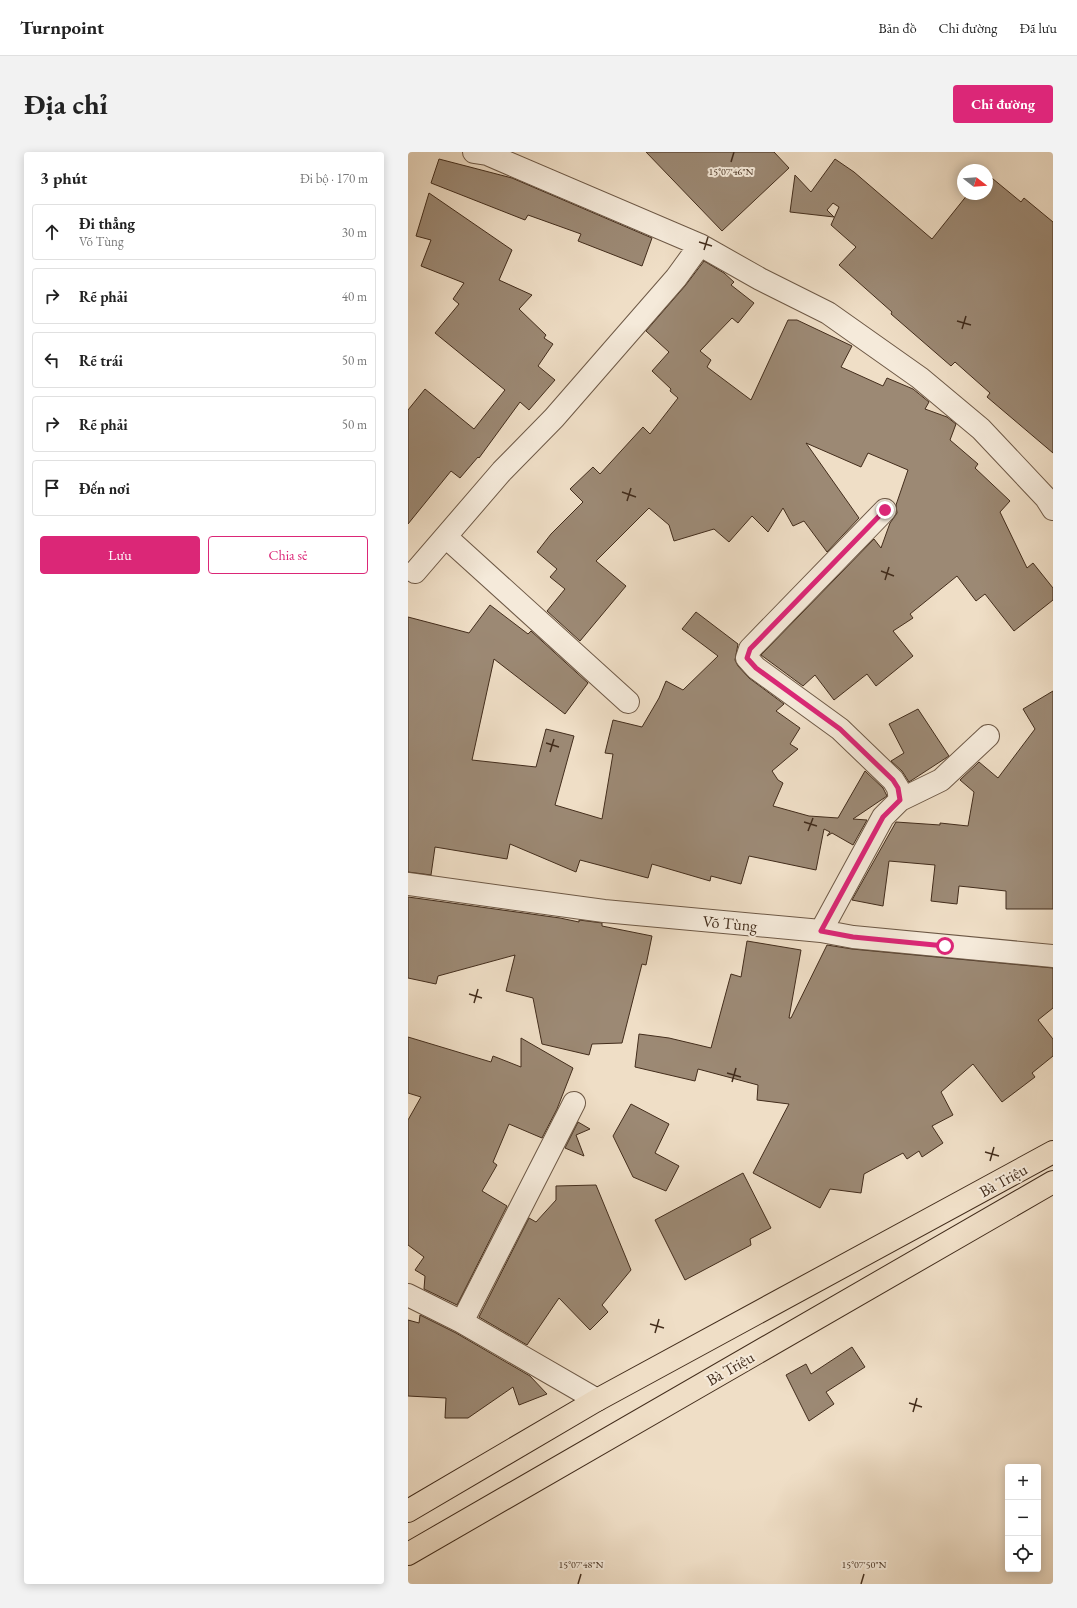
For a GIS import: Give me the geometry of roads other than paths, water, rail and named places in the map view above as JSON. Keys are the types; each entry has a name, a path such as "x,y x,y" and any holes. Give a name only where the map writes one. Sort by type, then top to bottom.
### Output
{"highway":[{"name":"Bà Triệu","path":"408,1511 597,1400 1053,1152"},
{"name":"Bà Triệu","path":"408,1554 1053,1182"}],"street":[{"path":"484,153 700,244 760,279 828,313 920,378 981,429 1046,498 1053,509"},
{"path":"415,572 502,471 554,418 600,366 676,278 700,244"},
{"path":"885,510 750,649 747,658 756,668 840,729 893,780 898,788 900,800"},
{"path":"446,537 628,702"},
{"path":"821,931 883,817 900,800 941,780 988,736"},
{"name":"Võ Tùng","path":"408,884 604,911 821,931 853,937 1053,956"},
{"path":"462,1322 574,1103"},
{"path":"408,1295 462,1322 597,1400"}]}
